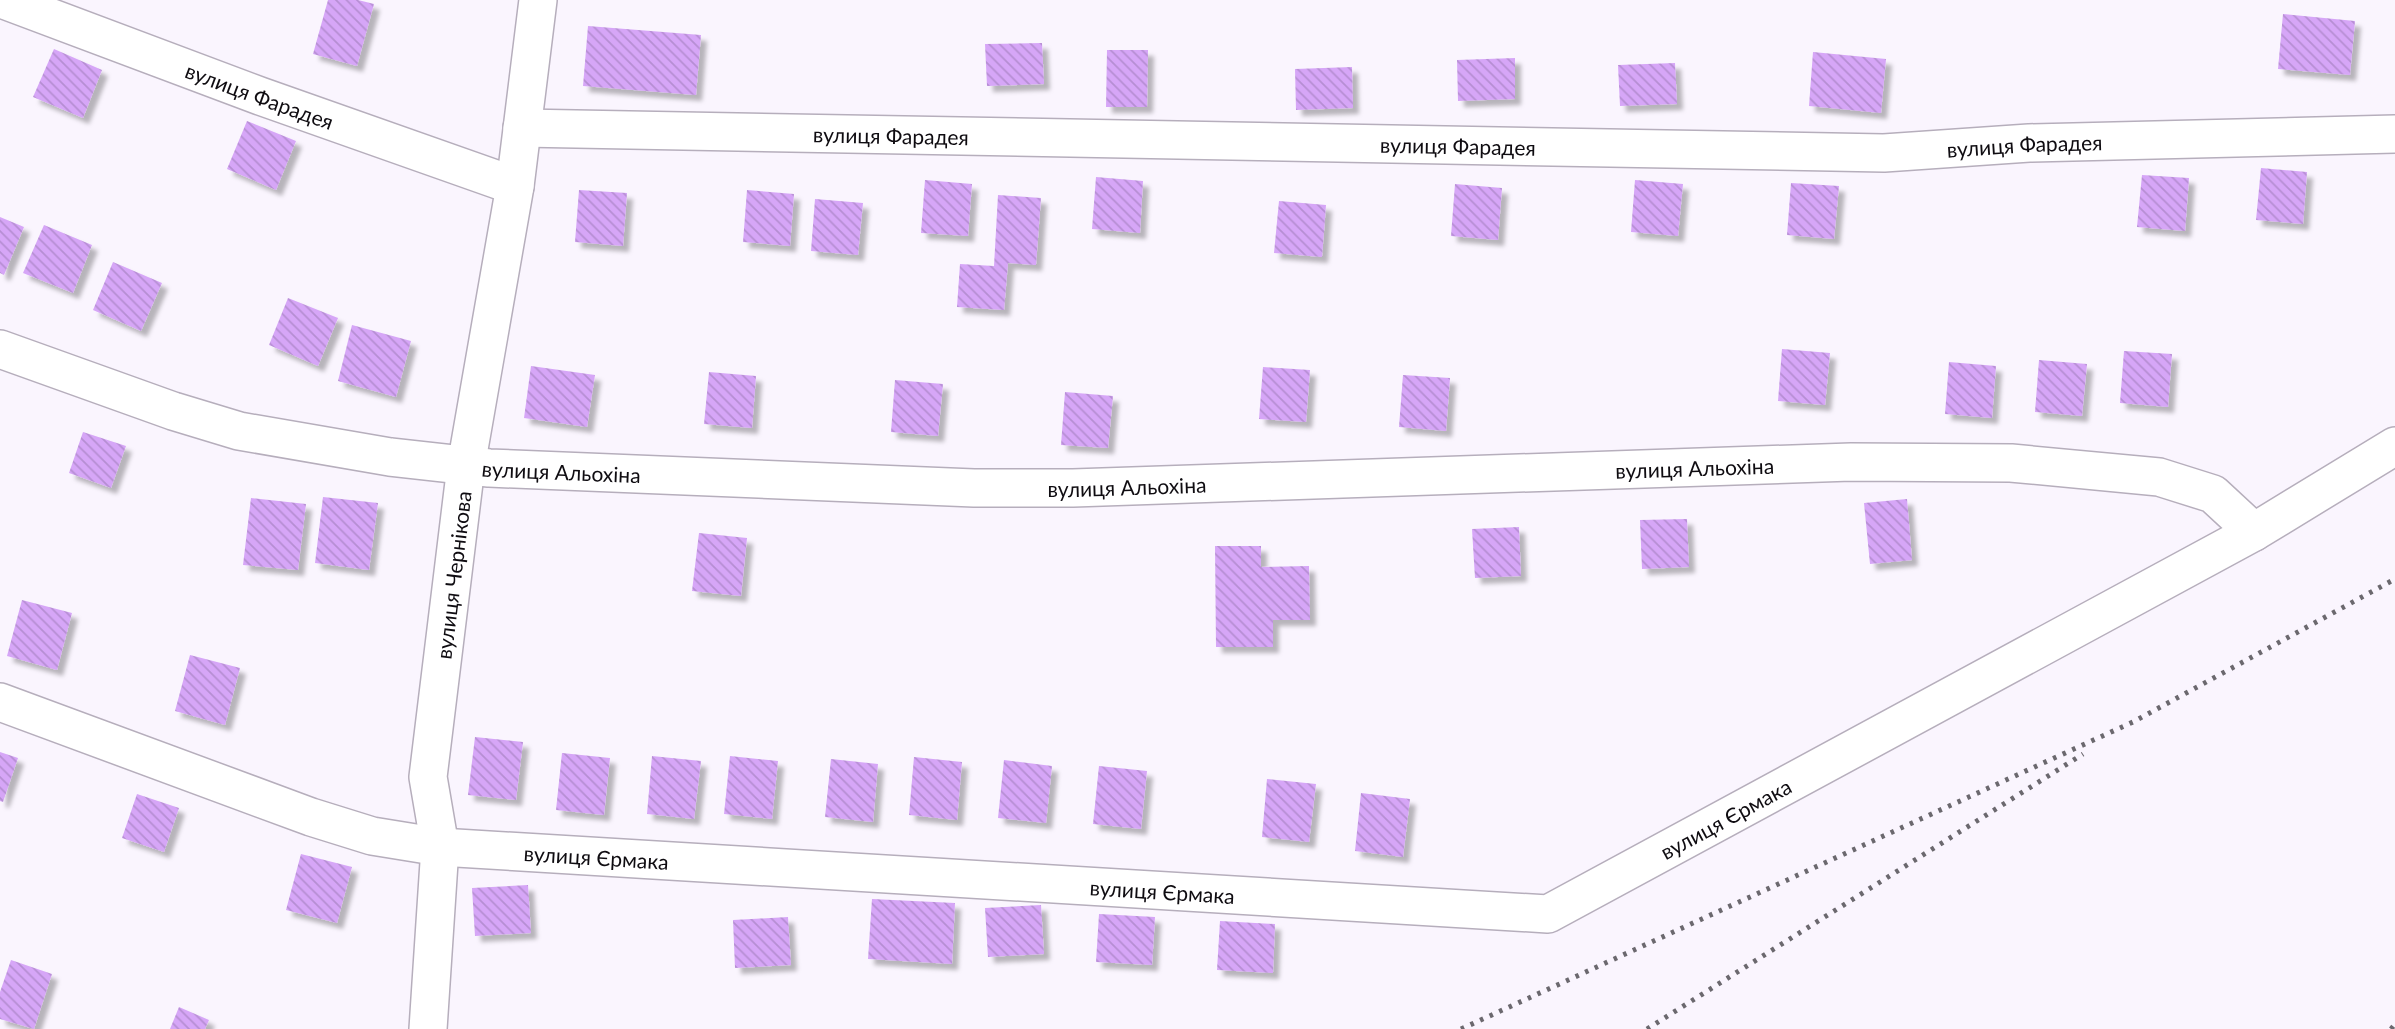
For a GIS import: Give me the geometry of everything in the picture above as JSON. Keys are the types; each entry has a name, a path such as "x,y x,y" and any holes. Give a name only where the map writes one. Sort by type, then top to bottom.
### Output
{"street":[{"name":"вулиця Фарадея","path":"4,0 260,96 515,186"},
{"name":"вулиця Чернікова","path":"428,1029 440,847 428,776 466,466 515,186 538,0"},
{"name":"вулиця Фарадея","path":"522,128 1884,153 2029,143 2395,134"},
{"name":"вулиця Альохіна","path":"0,349 173,411 239,431 390,457 466,466 999,488 1073,488 1851,462 2011,463 2159,477 2213,494 2254,531"},
{"name":"вулиця Єрмака","path":"0,702 312,817 372,836 440,847 1548,915 2254,531 2395,446"}],"building":[{"path":"328,0 358,0 374,4 357,66 313,54"},
{"path":"2283,14 2355,21 2350,75 2278,69"},
{"path":"588,26 701,35 696,95 583,86"},
{"path":"1042,43 1044,84 987,86 985,44"},
{"path":"54,49 102,70 83,118 33,97"},
{"path":"1107,50 1148,50 1147,107 1106,107"},
{"path":"1813,52 1886,59 1881,113 1809,106"},
{"path":"1515,58 1515,99 1458,101 1457,60"},
{"path":"1675,63 1677,104 1620,106 1618,65"},
{"path":"1352,67 1353,108 1296,110 1295,69"},
{"path":"247,121 296,141 276,190 227,169"},
{"path":"2261,168 2307,172 2303,224 2256,220"},
{"path":"2142,175 2189,178 2185,231 2137,227"},
{"path":"1096,177 1143,181 1140,233 1092,229"},
{"path":"925,180 972,184 968,236 921,233"},
{"path":"1635,180 1683,184 1678,236 1631,232"},
{"path":"1791,183 1839,186 1834,239 1787,235"},
{"path":"1455,184 1502,188 1498,240 1451,236"},
{"path":"579,190 627,193 623,246 575,242"},
{"path":"747,190 794,194 790,246 743,242"},
{"path":"998,195 1041,198 1036,265 1008,263 1004,310 957,307 960,264 994,266"},
{"path":"815,199 863,203 858,255 811,251"},
{"path":"1279,201 1326,205 1322,257 1274,253"},
{"path":"0,217 24,227 4,275 0,273"},
{"path":"44,225 92,245 73,293 23,273"},
{"path":"113,262 162,283 141,331 93,310"},
{"path":"288,298 338,318 318,366 269,345"},
{"path":"352,325 411,341 396,397 338,381"},
{"path":"1782,349 1830,353 1825,405 1778,401"},
{"path":"2124,351 2172,354 2168,407 2120,403"},
{"path":"2039,360 2087,364 2082,416 2035,412"},
{"path":"1949,362 1996,366 1992,418 1945,414"},
{"path":"531,366 595,375 587,427 524,418"},
{"path":"1263,367 1310,370 1306,422 1259,419"},
{"path":"709,372 756,376 752,428 704,424"},
{"path":"1403,375 1450,378 1446,431 1399,427"},
{"path":"895,380 943,384 938,436 891,432"},
{"path":"1065,392 1113,396 1108,448 1061,445"},
{"path":"83,432 126,446 111,488 69,473"},
{"path":"323,497 378,503 369,570 315,563"},
{"path":"251,498 306,504 298,570 243,565"},
{"path":"1907,499 1912,560 1870,564 1864,503"},
{"path":"1687,519 1689,567 1642,569 1640,520"},
{"path":"1519,527 1521,576 1475,578 1472,529"},
{"path":"699,533 747,538 741,596 692,591"},
{"path":"1215,546 1261,546 1261,567 1309,566 1310,620 1273,620 1273,647 1216,647"},
{"path":"22,600 72,613 57,670 7,656"},
{"path":"190,655 240,668 225,725 175,711"},
{"path":"475,737 523,742 516,800 468,795"},
{"path":"0,752 18,758 3,802 0,801"},
{"path":"562,753 610,758 604,815 556,810"},
{"path":"652,756 701,761 694,819 647,814"},
{"path":"730,756 778,761 772,819 724,814"},
{"path":"914,757 962,762 957,820 909,815"},
{"path":"831,759 878,764 873,822 825,817"},
{"path":"1004,760 1052,766 1046,823 998,818"},
{"path":"1099,766 1147,771 1141,829 1093,824"},
{"path":"1267,779 1316,784 1309,842 1262,837"},
{"path":"1361,793 1410,799 1403,857 1355,851"},
{"path":"137,794 179,808 164,852 122,838"},
{"path":"301,854 352,867 337,923 286,910"},
{"path":"528,885 531,933 475,936 472,888"},
{"path":"872,899 955,903 952,964 868,959"},
{"path":"1041,905 1044,954 988,957 985,908"},
{"path":"1099,914 1155,917 1152,965 1096,962"},
{"path":"788,917 791,965 735,968 733,920"},
{"path":"1220,921 1275,924 1273,973 1217,970"},
{"path":"11,960 52,974 34,1029 0,1019 0,992"},
{"path":"179,1007 209,1020 205,1029 170,1029"}],"railway":[{"path":"1461,1029 2133,722 2395,579"},
{"path":"1647,1029 2083,754"},
{"path":"2391,1029 2395,1024"}]}
